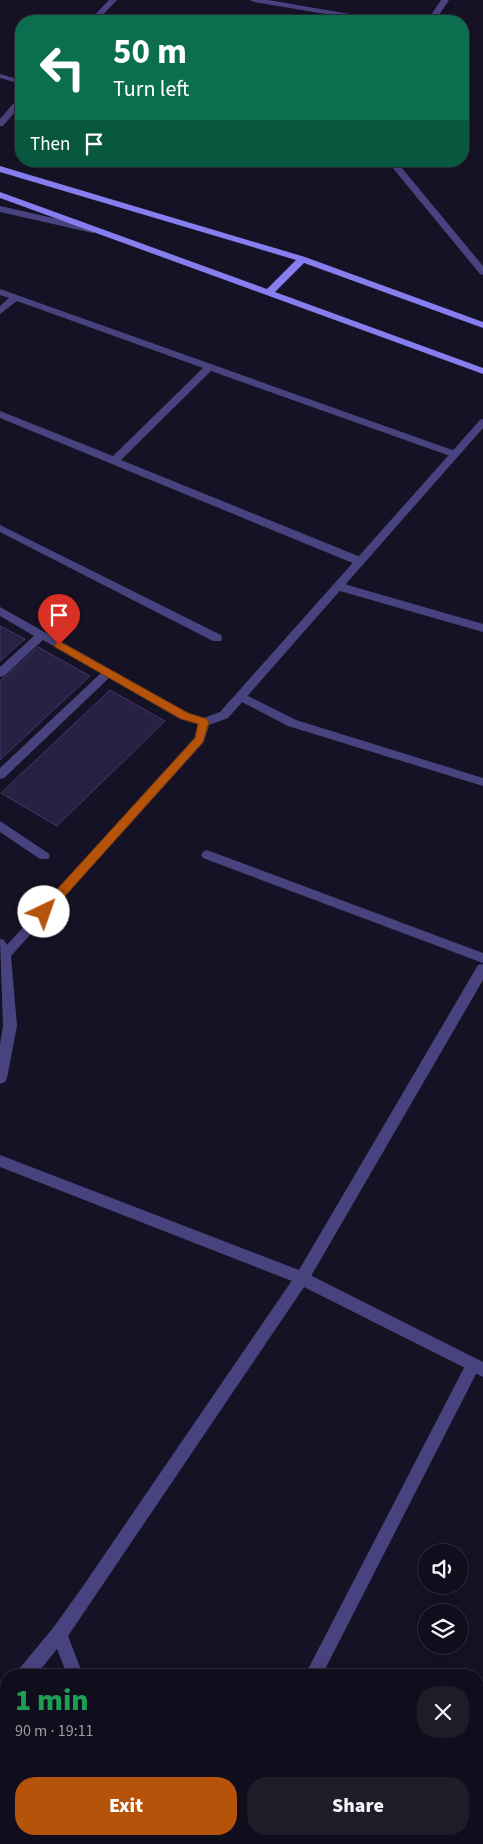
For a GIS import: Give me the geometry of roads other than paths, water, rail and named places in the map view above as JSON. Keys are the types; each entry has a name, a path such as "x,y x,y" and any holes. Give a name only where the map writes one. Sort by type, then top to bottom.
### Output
{"street":[{"path":"99,15 113,0"},
{"path":"254,0 343,15"},
{"path":"435,15 444,0"},
{"path":"0,76 15,80"},
{"path":"0,124 15,107"},
{"path":"396,167 483,272"},
{"path":"0,170 302,259 483,325"},
{"path":"0,195 483,371"},
{"path":"0,209 99,231"},
{"path":"269,293 302,259"},
{"path":"0,292 454,454"},
{"path":"0,311 16,297"},
{"path":"114,461 210,366"},
{"path":"0,414 359,561"},
{"path":"0,612 184,716 204,722 224,715 242,697 337,586 483,422"},
{"path":"0,528 217,638"},
{"path":"337,586 483,628"},
{"path":"0,673 42,635"},
{"path":"0,775 108,673"},
{"path":"242,697 292,723 483,782"},
{"path":"0,1078 10,1026 2,949 200,739 204,722"},
{"path":"0,826 44,856"},
{"path":"206,855 483,958"},
{"path":"30,1669 59,1634 302,1278 483,969"},
{"path":"0,1161 302,1278 478,1368 316,1669"},
{"path":"59,1634 73,1669"}]}
